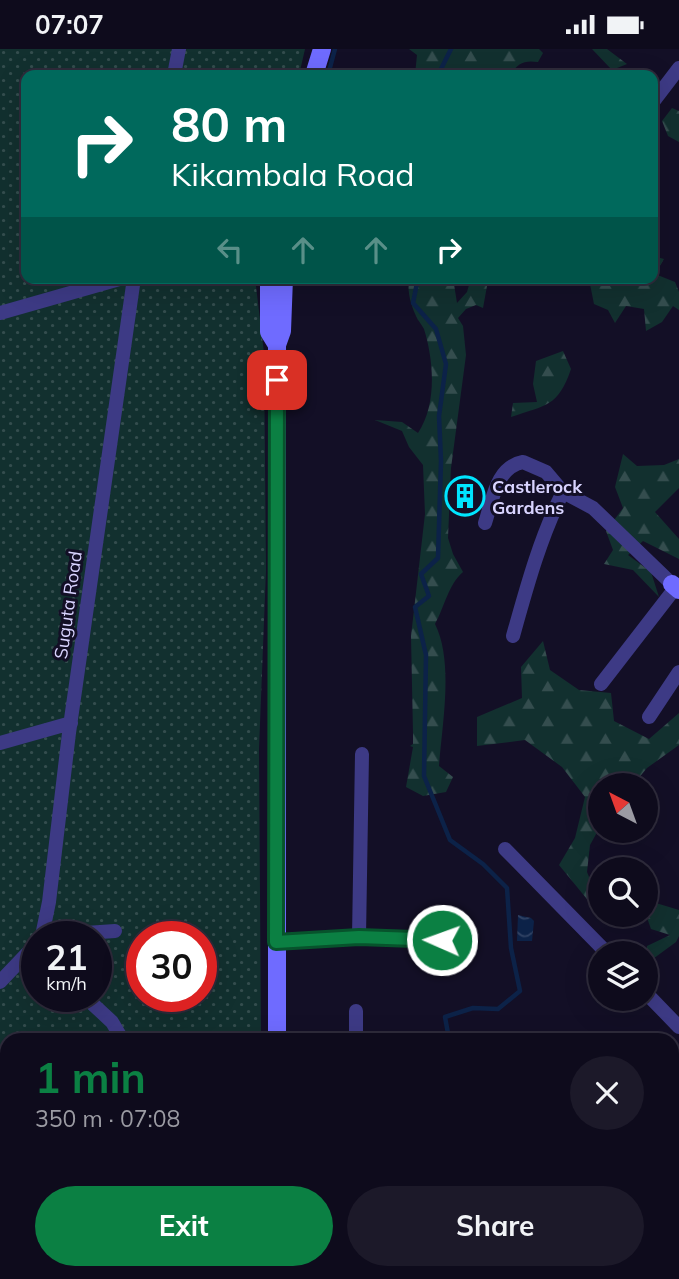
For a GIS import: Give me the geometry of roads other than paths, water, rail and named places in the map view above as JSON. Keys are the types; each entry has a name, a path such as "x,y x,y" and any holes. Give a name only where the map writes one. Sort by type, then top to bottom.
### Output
{"main road":[{"path":"316,70 322,49"},
{"path":"269,284 269,332 277,345"},
{"path":"277,1033 277,345 282,331 284,284"}],"street":[{"path":"175,70 179,49"},
{"path":"658,95 679,68"},
{"path":"0,313 75,284"},
{"name":"Suguta Road","path":"45,921 133,284"},
{"path":"485,523 501,475 507,467 523,462 545,473 563,492 593,508 677,586 601,684"},
{"path":"513,636 532,568 563,492"},
{"path":"649,717 679,672"},
{"path":"0,743 71,723"},
{"path":"359,937 362,754"},
{"path":"505,849 595,941"},
{"path":"276,942 359,937 470,941"},
{"path":"0,982 21,962"},
{"path":"658,1005 679,1027"},
{"path":"356,1011 356,1033"},
{"path":"101,1012 118,1033"}],"water":[{"path":"518,915 534,921 532,941 517,941"}],"waterway":[{"path":"329,70 335,49"},
{"path":"440,70 451,49"},
{"path":"417,284 413,303 436,329 446,364 439,416 441,461 438,558 421,574 429,596 415,607 426,655 424,776 450,840 483,864 507,888 511,948 520,991 498,1009 473,1008 445,1017 448,1033"}],"place":[{"name":"Castlerock Gardens","path":"465,496"}]}
